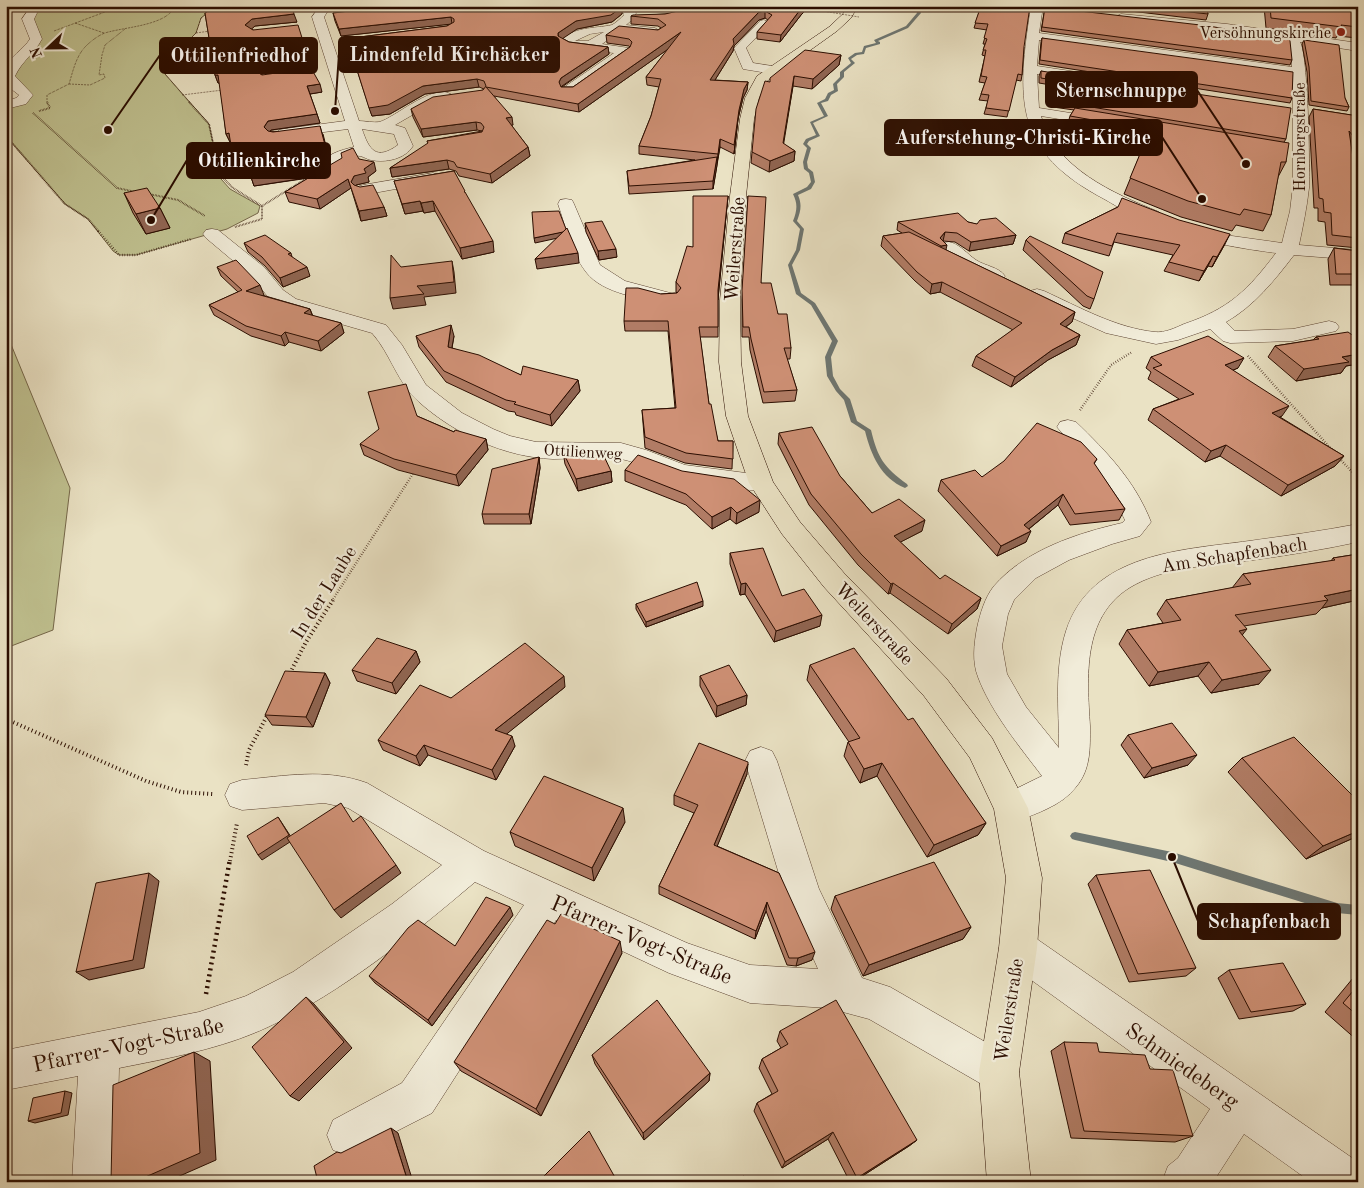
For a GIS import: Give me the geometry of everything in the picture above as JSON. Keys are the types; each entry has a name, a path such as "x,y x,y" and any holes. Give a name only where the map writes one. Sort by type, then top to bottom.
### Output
{"main road":[{"name":"Weilerstraße","path":"856,11 762,79 752,98 747,119 738,196 730,300 730,362 738,416 761,483 791,528 834,580 935,687 981,748 1011,808 1024,878 1018,948 999,1072 1009,1182"}],"street":[{"path":"11,104 21,101 26,95 7,79 15,62 30,50 36,39 28,20 32,11 39,6"},
{"path":"316,23 326,6"},
{"path":"1043,7 1033,36 1030,69 1033,111 1038,129 1050,151 1074,173 1114,198 1175,224 1239,242 1289,249 1358,255"},
{"path":"588,45 605,36 631,13"},
{"path":"316,23 337,15"},
{"path":"1108,15 1229,22 1292,38 1358,47"},
{"path":"316,23 331,43 336,71 362,150 369,155 391,154 406,146 424,144"},
{"path":"764,23 740,48 748,66 774,70"},
{"path":"568,91 625,51 588,45 571,45 566,42 576,34 617,26 658,32"},
{"path":"605,36 647,42"},
{"path":"1033,36 1299,72"},
{"name":"Hornbergstraße","path":"949,247 970,264 1114,329 1156,338 1170,336 1213,321 1235,309 1266,279 1289,249 1298,211 1301,186 1294,153 1299,111 1299,72 1296,45 1292,38"},
{"path":"1030,69 1165,90"},
{"path":"383,126 430,99 459,95"},
{"path":"1033,111 1122,125"},
{"path":"276,135 354,123 383,126 400,131 406,146"},
{"path":"324,167 343,154 362,150"},
{"path":"391,154 404,183"},
{"path":"363,190 449,176"},
{"path":"566,204 591,268 607,279 637,291 669,298"},
{"name":"Ottilienweg","path":"220,232 276,294 289,304 379,329 386,336 414,386 425,397 465,425 494,438 519,445 551,451 600,449 622,451 687,474 761,483"},
{"path":"1213,321 1230,337 1292,335 1329,327"},
{"path":"1011,808 1042,793 1064,779 1015,716 992,676 988,646 994,614 1004,594 1027,571 1060,553 1106,536 1131,530 1138,522 1133,504 1120,484 1098,457 1068,427"},
{"name":"Am Schapfenbach","path":"1064,779 1075,758 1073,677 1077,638 1092,604 1118,582 1174,561 1288,546 1358,533"},
{"path":"762,761 803,894 849,994"},
{"name":"Pfarrer-Vogt-Straße","path":"242,795 324,788 355,794 472,863 682,960 750,984 828,989 876,1001 999,1072"},
{"name":"Pfarrer-Vogt-Straße","path":"6,1070 199,1032 254,1013 307,986 404,917 472,863"},
{"path":"348,1135 417,1098 549,899"},
{"name":"Schmiedeberg","path":"1018,948 1348,1182 1358,1177"},
{"path":"94,1182 99,1051"},
{"path":"1184,1182 1193,1173 1239,1104"}],"path":[{"path":"36,39 119,6"},
{"path":"75,22 91,30 104,33 148,26 173,11 175,6"},
{"path":"216,6 201,18 196,33 167,62 165,74 209,124 213,143 215,170 233,188 262,206"},
{"path":"802,8 856,11"},
{"path":"33,113 50,108 47,102 47,95 69,84 90,85 105,78 104,74 99,75 100,57 110,38 121,34 125,29"},
{"path":"196,33 215,30"},
{"path":"69,84 78,57 86,46 104,33"},
{"path":"182,95 229,89"},
{"path":"11,104 33,113 117,188 178,200 220,232"},
{"path":"6,136 65,204 88,219 118,255 136,255 262,219 262,206"},
{"path":"262,206 324,167"},
{"path":"1230,337 1358,478"},
{"path":"1068,427 1111,365 1156,338"},
{"name":"In der Laube","path":"289,676 306,642 415,470"},
{"path":"199,1032 249,750 271,709"},
{"path":"6,719 146,781 181,792 242,795"}],"green space":[{"path":"39,6 216,6 201,18 196,33 167,62 165,74 209,124 213,143 213,170 230,189 260,206 258,213 227,229 136,255 119,255 113,251 88,219 65,204 6,136 6,105 26,97 11,82 33,45 30,24"},
{"path":"6,310 10,342 70,488 53,630 6,648"}],"building":[{"path":"217,6 292,6 294,14 252,19 245,25 253,30 298,25 308,57 261,63 252,69 262,75 311,68 320,84 307,86 317,114 268,121 264,127 268,131 273,132 320,126 325,145 312,157 314,162 329,161 330,165 251,177 247,149 232,152 229,133 226,134 218,75 215,75 205,13"},
{"path":"392,6 621,6 611,15 576,21 558,33 558,36 569,42 608,47 561,78 559,82 561,87 573,87 630,47 632,42 629,39 606,35 619,26 658,30 666,25 658,19 631,16 633,15 665,14 700,6 803,6 781,35 757,32 772,15 765,11 759,12 733,39 734,44 710,80 748,82 744,89 739,110 734,145 720,139 718,154 639,146 651,116 661,79 646,77 681,32 578,104 486,87 512,117 506,118 528,147 490,174 457,167 454,162 447,160 390,168 428,143 427,141 482,132 484,127 481,123 476,122 421,129 411,109 433,97 483,90 486,86 484,81 477,79 423,86 388,105 369,108 357,70 474,54 482,49 479,44 474,43 353,59 344,39 447,26 454,22 454,19 451,17 339,29 333,13"},
{"path":"981,6 1030,6 1022,75 1018,74 1009,111 986,108 989,95 981,94 987,77 981,76 986,50 983,50 987,39 984,38 988,24 975,23"},
{"path":"1135,6 1206,6 1208,14"},
{"path":"1270,6 1358,6 1358,27 1341,25 1342,27 1271,18"},
{"path":"1045,7 1209,26 1270,37 1269,34 1288,37 1292,60 1042,27"},
{"path":"1042,38 1293,72 1292,98 1040,60"},
{"path":"1304,40 1339,45 1345,98 1349,107 1311,101 1309,67"},
{"path":"805,50 841,55 813,79 794,76 783,143 795,151 770,161 752,152 756,109 765,81 770,82 770,78"},
{"path":"1041,71 1291,108 1286,139 1055,101 1066,82 1041,78"},
{"path":"1075,108 1289,143 1286,162 1281,162 1271,215 1244,209 1240,215 1188,201 1130,178 1150,130 1070,116"},
{"path":"1313,109 1358,116 1358,141 1349,131 1358,191 1358,238 1332,235 1331,213 1324,212 1323,199 1319,198"},
{"path":"353,148 359,159 374,162 364,169 366,173 354,176 351,182 360,187 373,185 384,207 359,211 348,179 317,199 285,192 342,158 341,153"},
{"path":"717,157 713,181 629,186 627,171"},
{"path":"454,171 493,241 460,248 433,201 402,204 394,181"},
{"path":"147,188 160,208 136,214 124,193"},
{"path":"693,196 728,196 718,290 718,327 699,327 709,404 711,404 718,441 733,441 733,459 686,453 645,437 642,410 676,408 668,321 624,321 626,288 638,288 661,294 677,293 681,288 676,282 687,246 693,247"},
{"path":"748,196 766,197 761,283 771,283 778,314 787,314 791,348 784,348 797,390 764,392 749,327 743,327 742,290"},
{"path":"1122,198 1179,220 1230,234 1217,257 1213,256 1204,271 1169,262 1180,245 1117,233 1112,246 1065,233 1118,207"},
{"path":"559,211 566,229 563,232 534,238 532,212"},
{"path":"958,213 968,222 977,224 980,220 996,218 1016,235 971,242 957,233 945,232 940,238 947,245 941,246 898,222"},
{"path":"602,221 616,249 598,251 585,223"},
{"path":"567,228 578,253 535,259"},
{"path":"909,232 1075,312 1060,324 1080,335 1052,350 1015,377 976,356 1022,323 942,282 932,284 917,272 883,236"},
{"path":"265,235 307,267 280,278 262,257 244,243"},
{"path":"1030,236 1103,272 1094,299 1087,296 1026,240"},
{"path":"1334,248 1358,251 1358,274 1336,274"},
{"path":"391,255 401,267 452,261 454,282 417,286 424,294 390,298"},
{"path":"236,260 260,285 246,291 310,309 304,313 341,323 318,341 285,332 281,336 246,326 209,305 242,290 217,267"},
{"path":"451,325 448,347 479,355 521,375 523,366 578,380 550,415 514,404 516,402 506,400 444,371 416,336"},
{"path":"1348,332 1358,339 1358,354 1342,357 1349,362 1304,369 1275,346 1319,339 1316,337"},
{"path":"1208,336 1244,358 1225,365 1289,406 1272,413 1344,456 1288,485 1226,445 1211,451 1153,409 1194,394 1153,368 1162,365 1151,357"},
{"path":"406,384 417,416 454,432 455,430 486,439 456,475 394,459 360,444 379,429 368,392"},
{"path":"1037,423 1081,442 1097,459 1094,463 1125,509 1075,514 1063,494 1024,525 1031,531 1001,546 941,480 975,470 982,477 1004,461"},
{"path":"812,427 840,476 872,513 899,499 925,520 894,536 940,579 945,575 981,598 952,624 893,583 891,584 861,554 811,494 779,433"},
{"path":"563,452 602,452 611,471 576,479"},
{"path":"638,455 682,471 734,479 760,500 737,513 731,507 712,517 686,494 625,470"},
{"path":"539,457 529,514 482,514 492,469"},
{"path":"763,548 782,596 804,589 822,615 776,631 746,583 741,584 730,553"},
{"path":"1358,554 1358,589 1324,596 1328,600 1235,615 1247,629 1239,631 1271,670 1222,680 1209,662 1158,672 1127,630 1181,620 1166,600 1251,584 1243,574 1335,560 1333,558"},
{"path":"697,582 703,601 646,622 636,604"},
{"path":"377,638 416,651 392,683 352,670"},
{"path":"525,643 564,676 495,730 512,736 492,770 424,745 416,756 378,740 420,685 451,698"},
{"path":"854,648 908,720 913,718 986,823 934,845 882,763 864,769 848,742 860,738 810,665"},
{"path":"729,665 747,695 717,706 700,676"},
{"path":"285,671 325,673 306,717 265,715"},
{"path":"1172,723 1197,755 1152,768 1128,735"},
{"path":"1294,737 1358,801 1358,831 1323,846 1242,758"},
{"path":"699,743 748,762 714,845 779,873 815,952 798,958 789,958 767,902 756,931 659,886 698,805 674,795"},
{"path":"544,776 623,808 592,868 510,832"},
{"path":"341,803 353,822 361,816 396,865 334,910 287,838"},
{"path":"278,817 289,835 258,855 247,836"},
{"path":"934,862 971,927 869,965 835,896"},
{"path":"1150,870 1196,968 1138,974 1096,875"},
{"path":"149,873 133,960 76,972 96,883"},
{"path":"486,897 510,907 428,1020 369,976 408,928 418,920 455,946"},
{"path":"561,914 620,941 536,1109 454,1062 547,920 555,924"},
{"path":"1283,963 1306,1004 1251,1012 1229,970"},
{"path":"1358,985 1358,1016 1343,1003"},
{"path":"306,997 344,1042 290,1096 252,1047"},
{"path":"657,1000 710,1073 643,1133 592,1055"},
{"path":"836,1000 917,1140 857,1178 833,1132 785,1162 757,1103 778,1091 762,1059 788,1044 780,1031"},
{"path":"1064,1042 1097,1043 1099,1052 1145,1055 1150,1069 1173,1070 1193,1136 1084,1131"},
{"path":"194,1052 200,1153 134,1182 111,1182 113,1085"},
{"path":"65,1091 61,1113 28,1121 33,1098"},
{"path":"391,1128 408,1182 318,1182 314,1166 337,1152 341,1153"},
{"path":"589,1131 617,1182 538,1182"},
{"path":"744,1176 745,1182 727,1182"}],"waterway":[{"path":"905,486 889,474 879,462 868,430 854,422 847,399 838,390 830,376 828,357 835,341 813,304 799,294 790,265 798,250 802,229 795,221 799,207 795,194 809,188 813,182 811,172 806,169 805,162 809,148 805,144 807,140 818,136 811,123 826,116 819,103 827,100 829,94 836,91 835,84 842,77 842,72 853,63 849,59 856,54 863,53 865,47 879,43 875,41 907,27 919,13 918,8"},
{"path":"1075,836 1172,857 1337,908 1358,910"}],"place":[{"name":"Versöhnungskirche","path":"1341,32"},
{"name":"Lindenfeld Kirchäcker","path":"335,111"},
{"name":"Ottilienfriedhof","path":"108,130"},
{"name":"Sternschnuppe","path":"1246,164"},
{"name":"Auferstehung-Christi-Kirche","path":"1202,199"},
{"name":"Ottilienkirche","path":"151,220"},
{"name":"Schapfenbach","path":"1172,857"}]}
